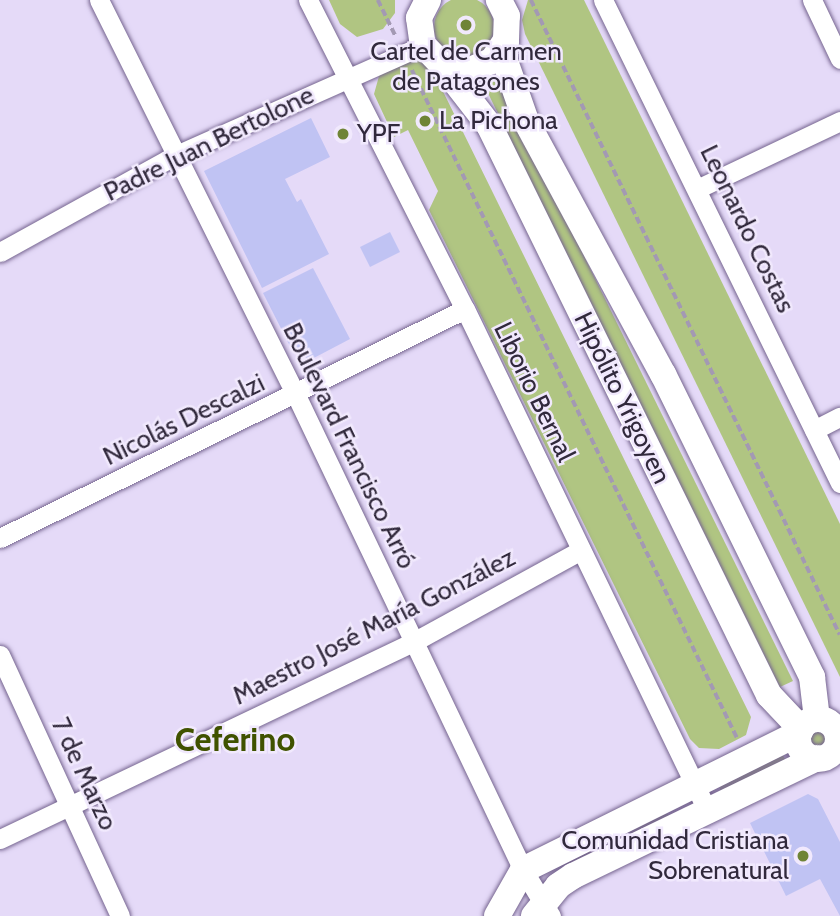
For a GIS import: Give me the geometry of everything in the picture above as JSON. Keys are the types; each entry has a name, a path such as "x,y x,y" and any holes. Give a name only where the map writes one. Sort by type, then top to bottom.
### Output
{"main road":[{"name":"Hipólito Yrigoyen","path":"505,2 505,61 526,121 663,374 806,665 816,723 801,750 832,758"},
{"path":"413,48 422,6"},
{"path":"443,66 468,71 481,68 501,51 506,40"},
{"name":"Hipólito Yrigoyen","path":"413,48 443,66 489,125 769,695 816,723"},
{"path":"503,911 523,870 748,761 816,723"},
{"path":"543,912 573,876 707,810 832,758"}],"street":[{"name":"Boulevard Francisco Arró","path":"99,0 174,156 296,395 543,912"},
{"name":"Liborio Bernal","path":"308,0 465,309 707,810"},
{"name":"Leonardo Costas","path":"603,0 699,188 840,483"},
{"path":"812,0 840,60"},
{"name":"Padre Juan Bertolone","path":"0,252 174,156 413,48"},
{"path":"699,188 840,121"},
{"name":"Nicolás Descalzi","path":"0,538 296,395 465,309"},
{"path":"814,430 840,417"},
{"name":"Maestro José María González","path":"0,839 415,641 581,550"},
{"name":"7 de Marzo","path":"0,655 120,916"}],"path":[{"path":"378,0 413,48 748,761"},
{"path":"531,0 840,635"}],"green space":[{"path":"458,-3 470,-3 486,5 492,15 492,39 486,49 470,57 458,57 442,49 434,33 434,21 442,5"},
{"path":"329,0 395,0 395,13 383,29 357,37 340,24"},
{"path":"528,0 584,0 840,524 840,677 525,34 522,20"},
{"path":"402,55 430,65 751,717 746,735 719,749 699,748 690,739 429,210 438,191 408,130 394,137 374,94 381,69"},
{"path":"495,75 793,681 780,687 482,81"},
{"path":"818,726 827,730 831,739 827,748 818,752 809,748 805,739 809,730"},
{"path":"782,754 787,762 724,793 720,790 720,785"},
{"path":"665,813 671,816 562,869 566,861"}],"building":[{"path":"311,118 330,157 285,179 297,202 301,199 329,254 262,288 204,171"},
{"path":"390,232 400,252 370,267 360,247"},
{"path":"313,268 350,339 310,360 292,350 263,293"},
{"name":"Comunidad Cristiana Sobrenatural","path":"808,794 818,799 840,842 840,916 820,879 786,896 750,823"}],"place":[{"name":"Cartel de Carmen de Patagones","path":"466,25"},
{"name":"La Pichona","path":"425,121"},
{"name":"YPF","path":"343,134"},
{"name":"Comunidad Cristiana Sobrenatural","path":"803,856"}],"district":[{"name":"Ceferino","path":"235,740"}]}
